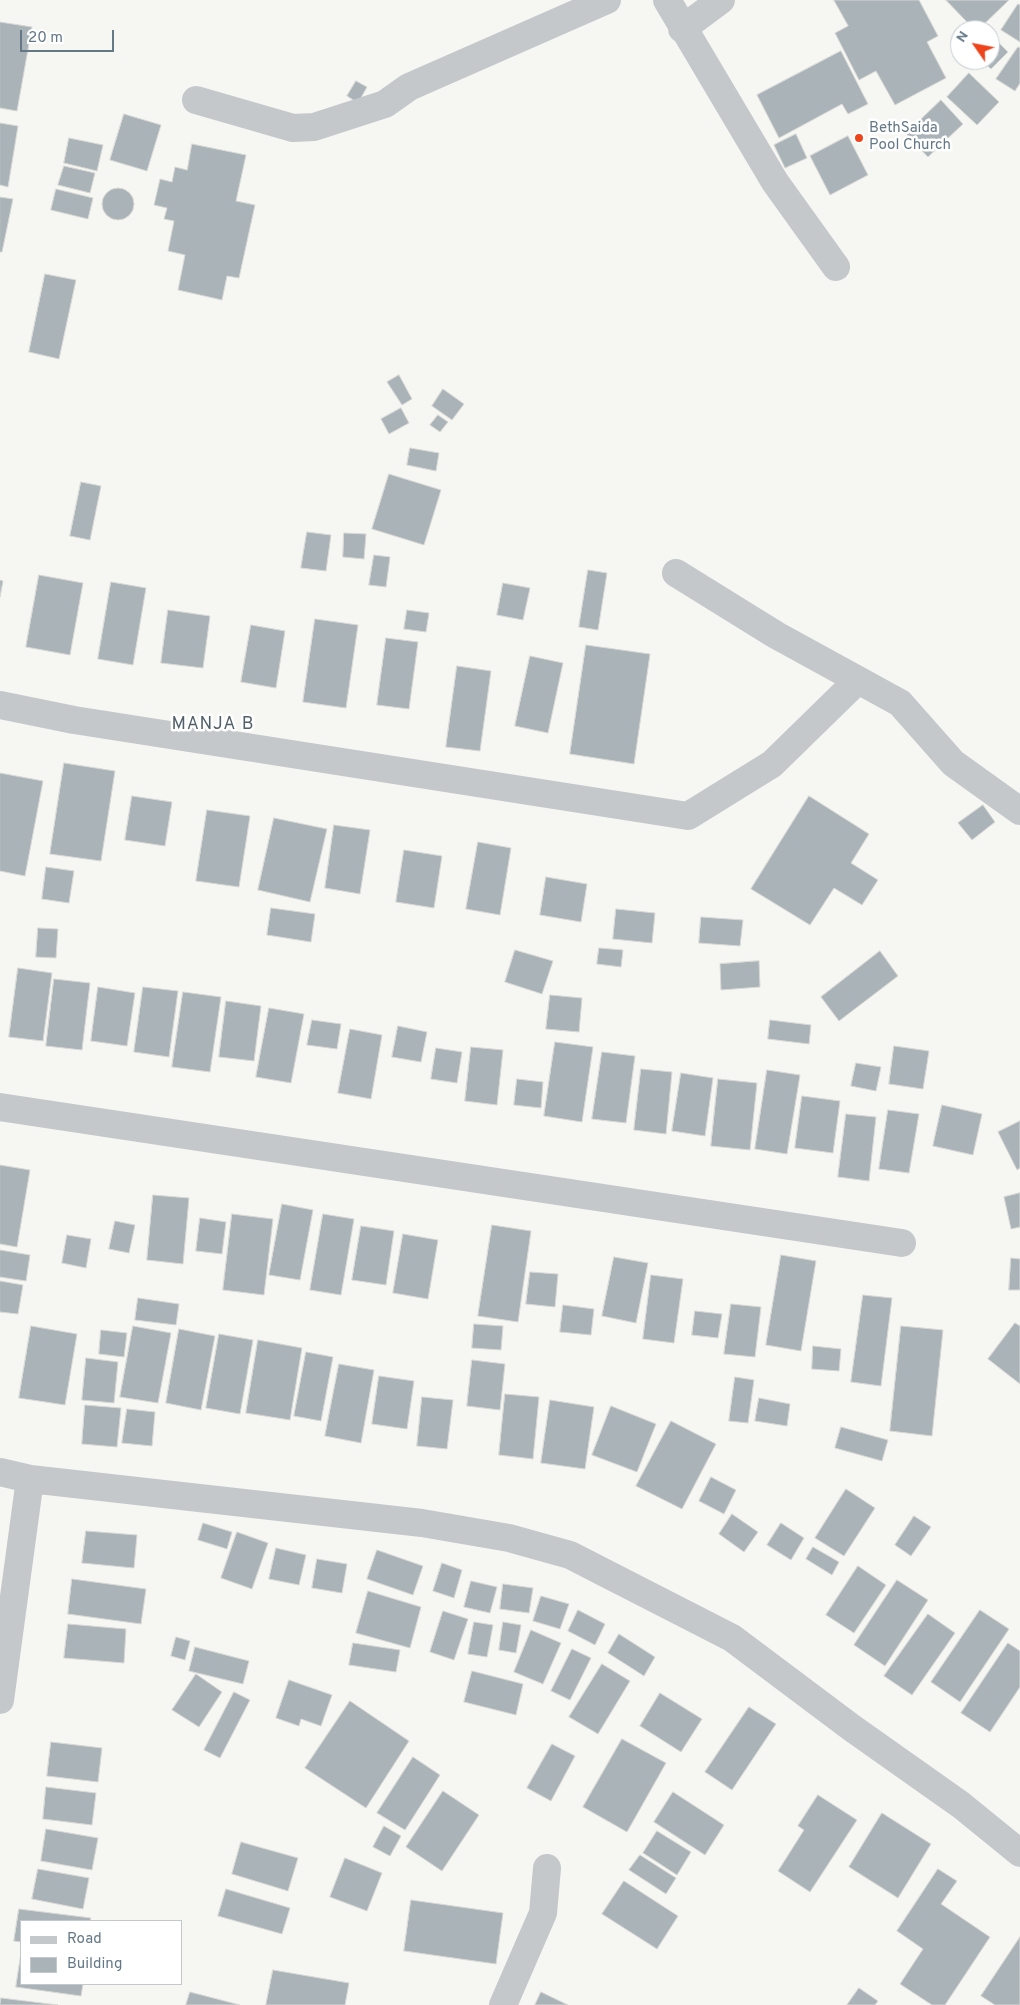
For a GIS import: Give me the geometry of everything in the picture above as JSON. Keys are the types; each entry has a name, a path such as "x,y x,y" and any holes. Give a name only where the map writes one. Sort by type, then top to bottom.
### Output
{"street":[{"path":"196,100 293,128 314,127 385,104 409,86 607,0"},
{"path":"666,0 775,182 836,267"},
{"path":"682,29 721,0"},
{"path":"676,573 776,635 900,703 953,763 1020,811"},
{"path":"0,705 74,720 688,816 772,764 858,680"},
{"path":"0,1107 902,1243"},
{"path":"0,1472 30,1479 422,1523 509,1538 570,1555 732,1638 852,1728 961,1805 1020,1853"},
{"path":"0,1700 30,1479"},
{"path":"503,2005 543,1913 547,1868"}],"building":[{"path":"834,0 919,0 938,36 927,42 946,78 895,105 876,71 859,80 835,33 848,26"},
{"path":"946,0 1009,0 988,20 965,20"},
{"path":"1018,4 1020,5 1020,42 1001,30"},
{"path":"0,22 32,27 17,111 0,108"},
{"path":"1000,44 1008,52 1000,60"},
{"path":"1018,47 1020,48 1020,83 1015,91 996,79"},
{"path":"841,51 868,104 848,114 842,104 779,138 757,95"},
{"path":"969,73 999,102 977,125 947,97"},
{"path":"356,81 367,87 358,103 347,96"},
{"path":"941,100 963,124 928,157 906,134"},
{"path":"124,114 161,125 147,171 110,160"},
{"path":"0,123 18,126 8,187 0,185"},
{"path":"796,134 807,158 785,168 774,145"},
{"path":"848,136 868,175 830,195 810,156"},
{"path":"69,138 103,145 97,171 64,163"},
{"path":"192,144 246,155 236,201 255,205 239,278 227,276 222,300 178,290 185,255 168,251 174,221 164,219 167,208 154,205 160,179 172,182 175,167 187,170"},
{"path":"64,166 95,173 90,193 58,185"},
{"path":"118,188 130,192 134,204 130,216 118,220 106,216 102,204 106,192"},
{"path":"56,189 93,198 88,219 51,210"},
{"path":"0,197 13,199 2,252 0,252"},
{"path":"45,274 76,280 59,359 29,352"},
{"path":"399,375 412,399 402,405 387,382"},
{"path":"443,389 464,404 452,420 432,406"},
{"path":"401,408 409,423 389,434 381,419"},
{"path":"438,415 448,422 440,432 430,425"},
{"path":"410,448 439,453 436,471 407,465"},
{"path":"389,474 441,490 424,545 372,529"},
{"path":"81,482 101,486 90,540 70,536"},
{"path":"307,532 331,535 326,571 301,568"},
{"path":"344,533 366,534 364,559 343,557"},
{"path":"374,555 390,557 386,587 369,585"},
{"path":"588,570 607,573 598,630 579,627"},
{"path":"39,575 83,583 70,655 26,647"},
{"path":"0,580 3,581 0,597"},
{"path":"111,582 146,588 133,665 98,659"},
{"path":"503,583 530,588 523,620 497,615"},
{"path":"168,610 210,616 203,668 161,663"},
{"path":"407,610 429,613 426,632 404,629"},
{"path":"315,619 358,625 346,708 303,702"},
{"path":"251,625 285,631 276,688 241,682"},
{"path":"386,638 418,642 409,709 377,705"},
{"path":"586,645 650,654 634,764 570,754"},
{"path":"530,656 563,663 548,733 515,726"},
{"path":"457,666 491,671 480,751 446,747"},
{"path":"64,763 115,771 101,861 50,854"},
{"path":"0,773 43,781 25,876 0,871"},
{"path":"132,796 172,802 165,846 125,840"},
{"path":"809,796 869,834 851,863 878,880 862,905 834,888 810,925 751,889"},
{"path":"983,805 995,822 972,840 958,823"},
{"path":"207,810 250,816 239,887 196,881"},
{"path":"274,818 327,829 310,902 258,890"},
{"path":"334,825 370,830 360,894 325,888"},
{"path":"478,842 511,848 500,915 466,909"},
{"path":"404,850 442,856 434,908 396,902"},
{"path":"46,867 74,871 69,903 42,899"},
{"path":"546,877 587,884 581,922 540,915"},
{"path":"271,908 315,914 311,942 267,935"},
{"path":"616,909 655,913 652,943 613,939"},
{"path":"701,917 743,920 740,946 699,943"},
{"path":"38,928 58,929 56,958 36,957"},
{"path":"599,948 623,950 621,967 597,964"},
{"path":"515,950 553,961 542,994 505,982"},
{"path":"880,951 898,976 839,1021 821,997"},
{"path":"759,961 760,987 721,990 720,964"},
{"path":"18,968 52,973 43,1041 9,1037"},
{"path":"54,979 90,983 82,1050 46,1046"},
{"path":"98,987 135,993 127,1046 91,1041"},
{"path":"143,987 178,991 169,1057 134,1052"},
{"path":"183,992 221,997 210,1072 172,1067"},
{"path":"550,995 582,998 579,1032 546,1029"},
{"path":"226,1001 261,1006 254,1061 219,1057"},
{"path":"269,1008 304,1014 291,1083 256,1077"},
{"path":"312,1020 341,1024 337,1049 307,1045"},
{"path":"770,1020 811,1025 809,1044 768,1039"},
{"path":"398,1026 427,1032 421,1062 392,1057"},
{"path":"350,1029 382,1035 371,1099 338,1093"},
{"path":"555,1042 593,1047 582,1122 544,1116"},
{"path":"894,1046 929,1051 923,1089 889,1084"},
{"path":"471,1047 503,1050 497,1105 465,1101"},
{"path":"436,1048 462,1052 457,1083 431,1079"},
{"path":"602,1052 635,1056 626,1123 592,1119"},
{"path":"856,1063 881,1067 876,1091 851,1086"},
{"path":"641,1069 672,1072 666,1134 634,1130"},
{"path":"767,1070 800,1075 787,1154 755,1149"},
{"path":"681,1073 713,1078 705,1136 672,1131"},
{"path":"517,1079 543,1082 541,1108 514,1105"},
{"path":"718,1079 757,1083 750,1150 711,1146"},
{"path":"802,1096 840,1101 833,1153 795,1148"},
{"path":"942,1105 982,1114 973,1155 933,1146"},
{"path":"888,1110 919,1114 909,1173 879,1169"},
{"path":"846,1114 876,1117 869,1181 838,1177"},
{"path":"1020,1121 1020,1168 1017,1170 998,1132"},
{"path":"0,1165 30,1170 17,1247 0,1244"},
{"path":"1020,1193 1020,1227 1011,1229 1004,1197"},
{"path":"153,1195 189,1198 183,1264 147,1260"},
{"path":"282,1204 313,1210 300,1280 269,1275"},
{"path":"232,1214 273,1219 264,1295 223,1290"},
{"path":"323,1214 354,1219 341,1295 310,1290"},
{"path":"200,1218 226,1222 222,1254 196,1251"},
{"path":"115,1221 135,1225 129,1253 109,1249"},
{"path":"492,1225 531,1231 518,1322 478,1316"},
{"path":"361,1226 394,1231 386,1285 352,1280"},
{"path":"403,1234 438,1240 428,1299 393,1293"},
{"path":"67,1235 91,1239 86,1268 62,1263"},
{"path":"0,1250 30,1255 26,1281 0,1277"},
{"path":"781,1255 816,1261 801,1351 766,1345"},
{"path":"614,1257 648,1263 636,1323 602,1316"},
{"path":"1011,1258 1020,1259 1020,1290 1009,1290"},
{"path":"530,1272 558,1274 555,1307 526,1304"},
{"path":"651,1275 683,1279 674,1343 643,1339"},
{"path":"0,1281 23,1285 18,1314 0,1312"},
{"path":"863,1295 892,1298 881,1386 851,1382"},
{"path":"138,1298 179,1304 176,1325 135,1320"},
{"path":"731,1304 761,1307 755,1357 724,1354"},
{"path":"563,1305 594,1309 591,1335 560,1332"},
{"path":"695,1311 722,1314 718,1338 692,1335"},
{"path":"1015,1323 1020,1326 1020,1384 988,1359"},
{"path":"474,1324 503,1326 501,1350 472,1348"},
{"path":"31,1326 77,1334 65,1405 19,1398"},
{"path":"133,1326 171,1333 158,1403 120,1397"},
{"path":"901,1326 943,1330 932,1436 890,1431"},
{"path":"179,1329 215,1336 201,1410 166,1403"},
{"path":"101,1330 127,1333 124,1357 99,1354"},
{"path":"219,1334 253,1340 240,1414 206,1408"},
{"path":"258,1340 302,1348 290,1420 246,1413"},
{"path":"813,1346 841,1349 839,1371 812,1369"},
{"path":"306,1352 333,1357 321,1421 294,1416"},
{"path":"86,1358 118,1362 114,1403 82,1400"},
{"path":"472,1360 505,1364 500,1410 467,1406"},
{"path":"339,1364 374,1370 361,1443 325,1436"},
{"path":"379,1376 414,1381 407,1429 372,1424"},
{"path":"735,1377 754,1380 748,1423 729,1421"},
{"path":"505,1394 539,1397 533,1459 499,1455"},
{"path":"422,1397 453,1400 447,1449 417,1446"},
{"path":"759,1398 790,1404 787,1426 755,1421"},
{"path":"550,1400 594,1407 585,1469 541,1463"},
{"path":"85,1405 121,1408 117,1447 82,1444"},
{"path":"611,1406 656,1424 637,1472 592,1455"},
{"path":"127,1409 155,1412 152,1446 122,1443"},
{"path":"671,1421 716,1444 682,1509 636,1486"},
{"path":"841,1427 888,1440 882,1461 835,1448"},
{"path":"711,1477 736,1490 724,1514 699,1501"},
{"path":"846,1489 875,1508 844,1556 815,1538"},
{"path":"732,1514 758,1532 744,1552 719,1534"},
{"path":"914,1516 931,1527 911,1556 895,1545"},
{"path":"203,1523 232,1532 227,1549 198,1540"},
{"path":"781,1523 804,1538 791,1560 767,1545"},
{"path":"86,1531 137,1535 134,1568 82,1563"},
{"path":"237,1532 268,1543 252,1589 221,1578"},
{"path":"813,1547 839,1562 832,1575 806,1559"},
{"path":"276,1548 306,1555 299,1585 269,1579"},
{"path":"377,1550 423,1566 413,1595 367,1579"},
{"path":"317,1559 347,1564 342,1593 312,1588"},
{"path":"442,1563 462,1570 454,1598 433,1591"},
{"path":"858,1566 886,1585 854,1633 826,1615"},
{"path":"72,1579 146,1589 141,1624 68,1614"},
{"path":"897,1580 928,1600 885,1666 854,1645"},
{"path":"471,1581 497,1587 490,1613 464,1607"},
{"path":"503,1584 533,1588 529,1613 500,1609"},
{"path":"368,1591 421,1607 410,1648 356,1633"},
{"path":"541,1596 569,1604 560,1629 533,1621"},
{"path":"578,1610 605,1624 595,1645 568,1631"},
{"path":"980,1610 1009,1629 960,1702 931,1682"},
{"path":"443,1611 468,1619 454,1660 430,1652"},
{"path":"928,1614 955,1633 912,1695 884,1676"},
{"path":"474,1622 493,1625 487,1657 468,1654"},
{"path":"503,1622 521,1625 516,1653 499,1650"},
{"path":"68,1624 126,1629 124,1663 64,1658"},
{"path":"531,1630 561,1643 543,1684 514,1672"},
{"path":"619,1634 655,1657 644,1676 608,1653"},
{"path":"176,1637 190,1641 185,1660 171,1656"},
{"path":"353,1643 400,1650 396,1672 349,1665"},
{"path":"1008,1643 1020,1651 1020,1687 990,1732 961,1713"},
{"path":"195,1647 249,1661 243,1684 189,1671"},
{"path":"572,1649 591,1658 570,1700 551,1691"},
{"path":"602,1664 630,1681 598,1734 569,1717"},
{"path":"472,1671 523,1684 516,1715 464,1702"},
{"path":"196,1674 222,1692 199,1727 172,1710"},
{"path":"289,1680 332,1695 321,1726 301,1719 299,1726 276,1718"},
{"path":"234,1692 250,1700 220,1758 204,1750"},
{"path":"660,1693 702,1719 681,1752 640,1726"},
{"path":"350,1701 409,1741 366,1808 305,1768"},
{"path":"749,1707 776,1724 732,1790 705,1772"},
{"path":"622,1739 666,1763 627,1832 583,1807"},
{"path":"51,1742 102,1748 98,1782 47,1776"},
{"path":"552,1744 575,1756 551,1801 527,1788"},
{"path":"413,1757 440,1775 405,1830 377,1813"},
{"path":"46,1787 96,1793 92,1825 43,1819"},
{"path":"443,1791 479,1815 442,1871 406,1847"},
{"path":"673,1792 724,1825 705,1855 654,1822"},
{"path":"818,1795 857,1820 810,1892 778,1871 804,1830 798,1826"},
{"path":"882,1813 931,1844 898,1898 849,1867"},
{"path":"384,1826 401,1836 390,1856 373,1847"},
{"path":"46,1829 98,1838 92,1870 41,1861"},
{"path":"657,1831 691,1852 677,1875 643,1853"},
{"path":"241,1842 298,1858 288,1891 232,1874"},
{"path":"640,1855 676,1878 666,1894 629,1870"},
{"path":"345,1858 382,1873 367,1911 330,1897"},
{"path":"38,1869 89,1878 83,1909 32,1899"},
{"path":"938,1869 957,1881 941,1904 990,1937 945,2005 932,2005 900,1984 923,1949 897,1931"},
{"path":"624,1881 678,1916 657,1949 602,1914"},
{"path":"226,1889 290,1908 282,1934 218,1916"},
{"path":"411,1900 503,1913 496,1964 404,1951"},
{"path":"19,1909 91,1918 90,1920 20,1920 20,1942 14,1941"},
{"path":"1020,1937 1020,2005 995,2005 981,1996"},
{"path":"20,1960 20,1985 83,1985 81,1996 16,1987"},
{"path":"273,1970 349,1983 345,2005 266,2005"},
{"path":"859,1988 878,2001 875,2005 847,2005"},
{"path":"190,1992 240,2005 186,2005"},
{"path":"541,1992 568,2005 535,2005"},
{"path":"1,1998 58,2005 0,2005"}],"place":[{"name":"BethSaida Pool Church","path":"859,138"}],"district":[{"name":"MANJA B","path":"213,725"}]}
